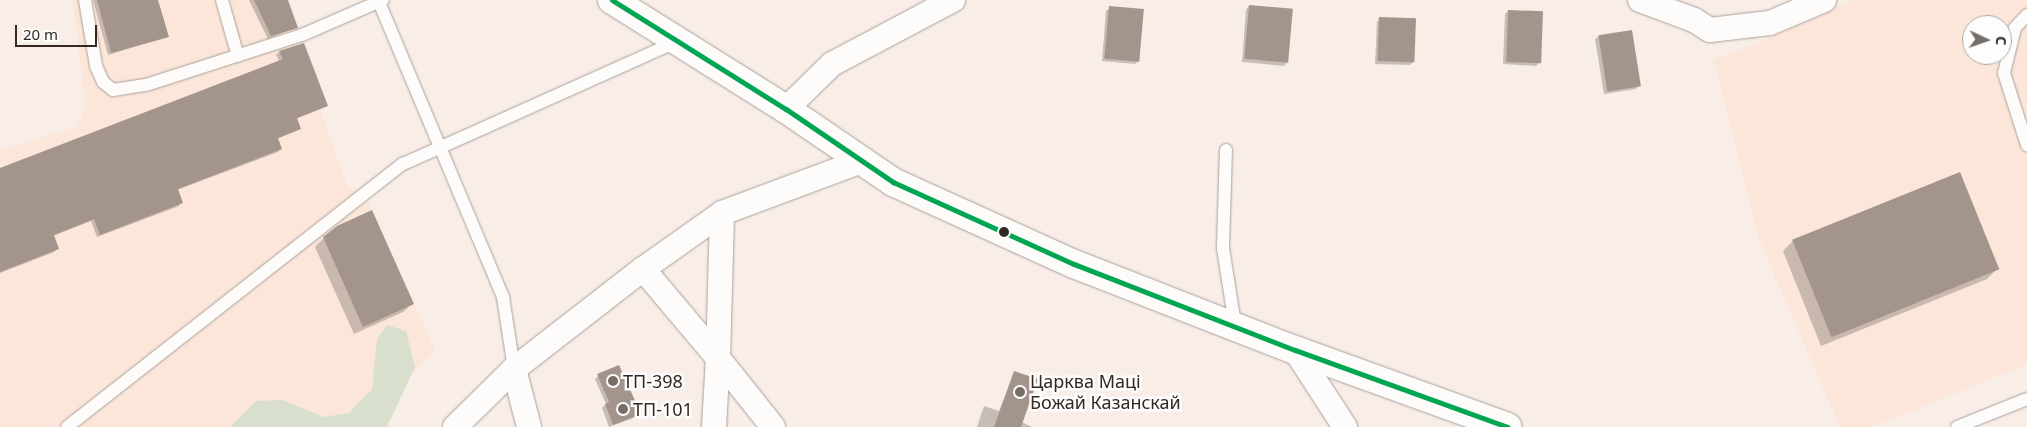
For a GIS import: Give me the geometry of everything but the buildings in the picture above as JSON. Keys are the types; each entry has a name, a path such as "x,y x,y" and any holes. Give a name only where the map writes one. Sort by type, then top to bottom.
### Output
{"main road":[{"path":"612,0 676,42 786,109 893,182 1074,264 1295,350 1508,427"}],"street":[{"path":"786,109 832,64 953,0"},
{"path":"1640,0 1694,20 1710,30 1770,23 1824,0"},
{"path":"454,427 514,369 643,269 722,213 862,161"},
{"path":"714,427 722,213"},
{"path":"643,269 773,427"},
{"path":"1295,350 1345,427"},
{"path":"514,369 529,427"}],"lane":[{"path":"85,0 96,66 103,82 113,90 146,85 302,35 381,1 503,297 514,369"},
{"path":"222,0 238,56"},
{"path":"2027,16 2015,28 2004,73 2027,145"},
{"path":"67,427 403,164 441,144 676,42"},
{"path":"1226,150 1223,248 1234,325"},
{"path":"1956,427 2027,399"}],"shaded area":[{"path":"73,0 288,0 328,106 320,109 347,185 365,196 435,350 359,427 0,427 0,150 77,127 85,108"},
{"path":"1851,0 2027,0 2027,364 1873,427 1840,427 1757,235 1713,59 1750,47"}],"green space":[{"path":"387,325 406,331 415,367 387,427 230,427 256,401 282,400 324,417 349,413 372,389 377,339"}],"transit line":[{"path":"612,0 786,109 893,182 1074,264 1295,350 1508,427"}],"place":[{"name":"ТП-398","path":"613,381"},
{"name":"Царква Маці Божай Казанскай","path":"1020,392"},
{"name":"ТП-101","path":"623,409"}]}
